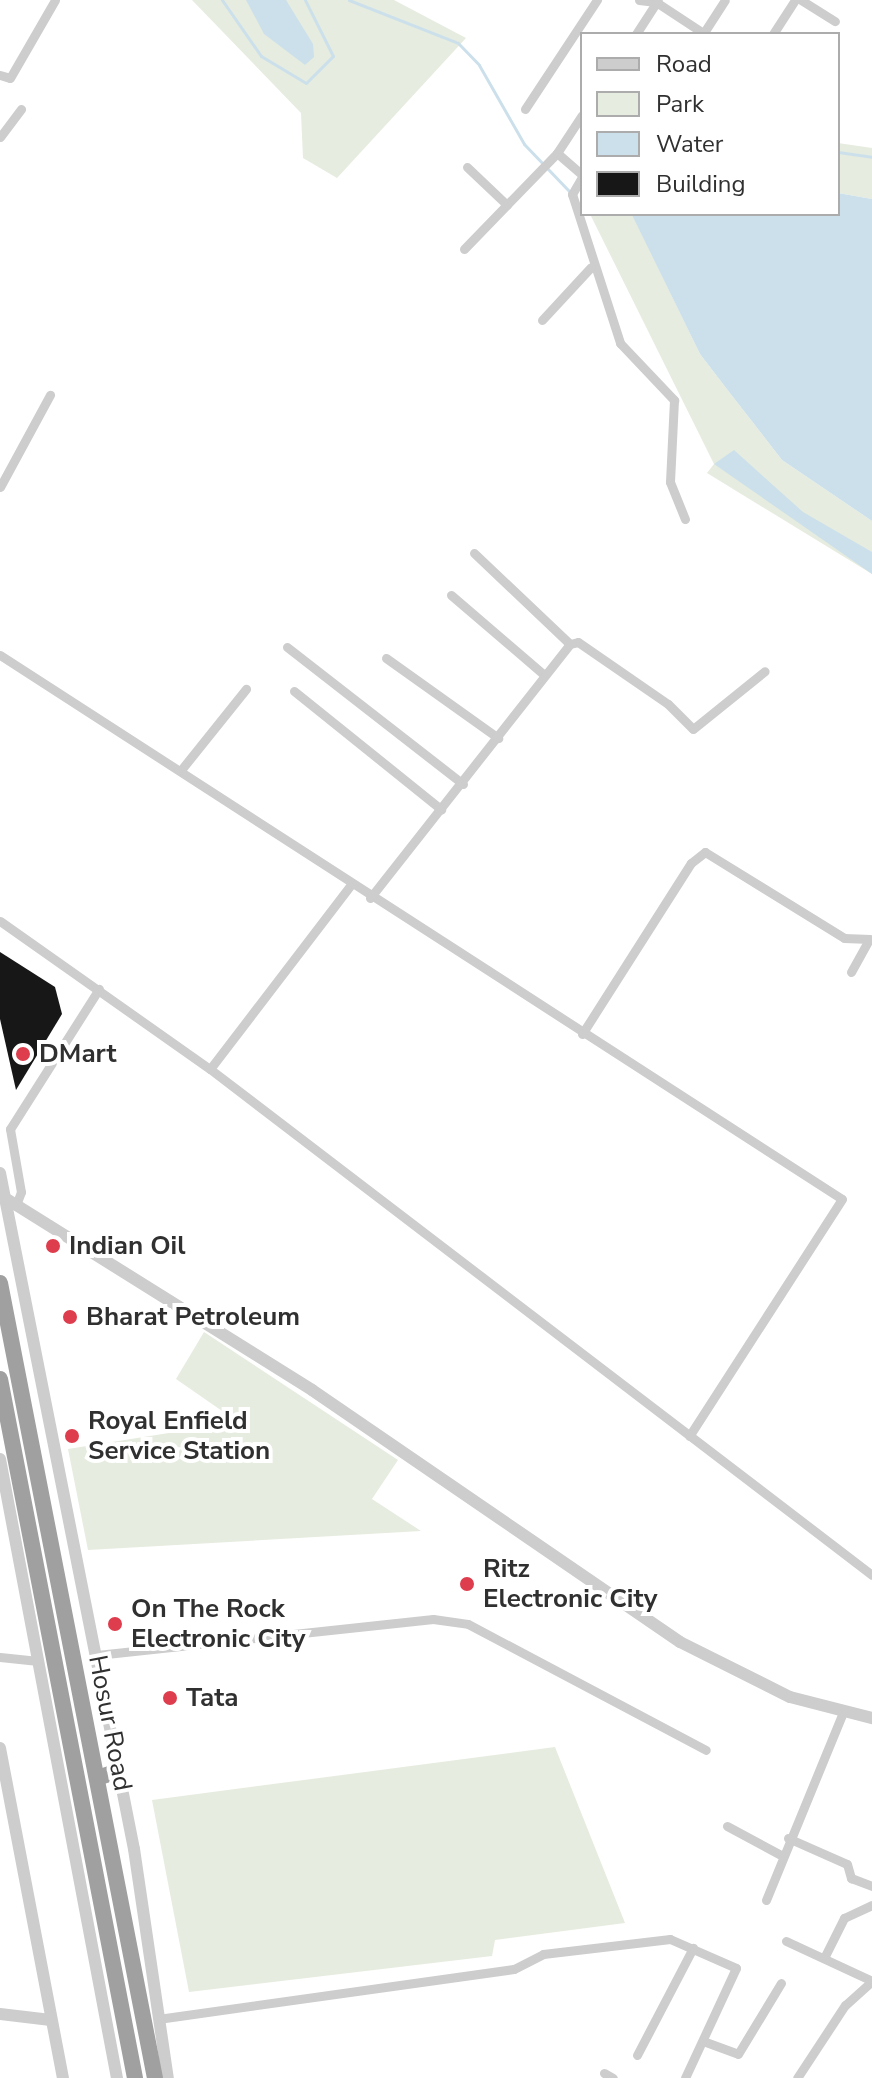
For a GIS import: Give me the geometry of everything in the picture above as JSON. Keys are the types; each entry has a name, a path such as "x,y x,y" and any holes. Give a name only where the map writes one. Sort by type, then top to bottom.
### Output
{"highway":[{"name":"Hosur Road","path":"0,1283 155,2078"},
{"name":"Hosur Road","path":"0,1379 135,2078"},
{"path":"97,1778 118,1765"}],"street":[{"path":"0,75 10,78 55,0"},
{"path":"525,109 597,0"},
{"path":"639,0 658,1 702,32"},
{"path":"704,32 725,0"},
{"path":"774,32 795,0"},
{"path":"801,0 835,21"},
{"path":"637,32 658,1"},
{"path":"0,137 21,109"},
{"path":"464,249 557,153 580,118"},
{"path":"557,153 580,174"},
{"path":"467,167 507,205"},
{"path":"580,180 572,194 591,267 620,343 674,400 670,482 685,519"},
{"path":"542,320 591,267"},
{"path":"0,487 50,395"},
{"path":"474,553 570,644"},
{"path":"451,595 542,673"},
{"path":"370,898 463,784 542,673 570,644 578,642 668,704 693,729 765,671"},
{"path":"287,647 463,784"},
{"path":"0,655 181,770 350,886 842,1199 689,1436"},
{"path":"386,658 498,738"},
{"path":"181,770 246,689"},
{"path":"294,691 441,809"},
{"path":"582,1034 691,863 705,852 844,938 871,937"},
{"path":"210,1069 350,886"},
{"path":"0,921 210,1069 872,1575"},
{"path":"851,972 871,937"},
{"path":"10,1202 21,1192 10,1129 99,989"},
{"path":"0,1173 10,1202 118,1765 168,2078"},
{"path":"10,1202 312,1390 680,1642 790,1697 872,1718"},
{"path":"0,1464 117,2078"},
{"path":"0,1546 14,1548"},
{"path":"97,1655 433,1619 468,1624 706,1750"},
{"path":"0,1657 36,1661"},
{"path":"766,1900 779,1854 843,1712"},
{"path":"0,1748 63,2078"},
{"path":"727,1826 779,1854"},
{"path":"788,1838 847,1864 851,1878 872,1886"},
{"path":"824,1958 844,1918 872,1905"},
{"path":"158,2019 514,1969 543,1954 670,1939 736,1968 685,2078"},
{"path":"786,1941 872,1981 845,2005 797,2078"},
{"path":"637,2055 693,1948"},
{"path":"703,2041 738,2054 781,1983"},
{"path":"0,2014 51,2020"}],"green space":[{"path":"192,0 394,0 466,38 337,178 303,158 301,113"},
{"path":"840,143 872,148 872,199 840,193"},
{"path":"591,216 633,216 700,354 782,460 872,521 872,574 707,473 714,464"},
{"path":"204,1332 398,1460 372,1499 421,1531 88,1550 68,1449 238,1422 176,1379"},
{"path":"555,1747 625,1923 495,1940 492,1956 189,1992 152,1800"}],"water":[{"path":"246,0 286,0 313,44 314,57 305,65 264,34"},
{"path":"840,193 872,199 872,521 782,460 700,354 632,216 840,216"},
{"path":"734,450 803,512 872,552 872,574 714,464"}],"building":[{"name":"DMart","path":"0,952 55,987 62,1014 16,1090 0,1019"}],"waterway":[{"path":"222,0 261,56 306,83 333,56 305,0"},
{"path":"349,0 458,43 479,65 524,144 569,191"},
{"path":"840,152 872,157"}],"place":[{"name":"DMart","path":"23,1054"},
{"name":"Indian Oil","path":"53,1246"},
{"name":"Bharat Petroleum","path":"70,1317"},
{"name":"Royal Enfield Service Station","path":"72,1436"},
{"name":"Ritz Electronic City","path":"467,1584"},
{"name":"On The Rock Electronic City","path":"115,1624"},
{"name":"Tata","path":"170,1698"}]}
